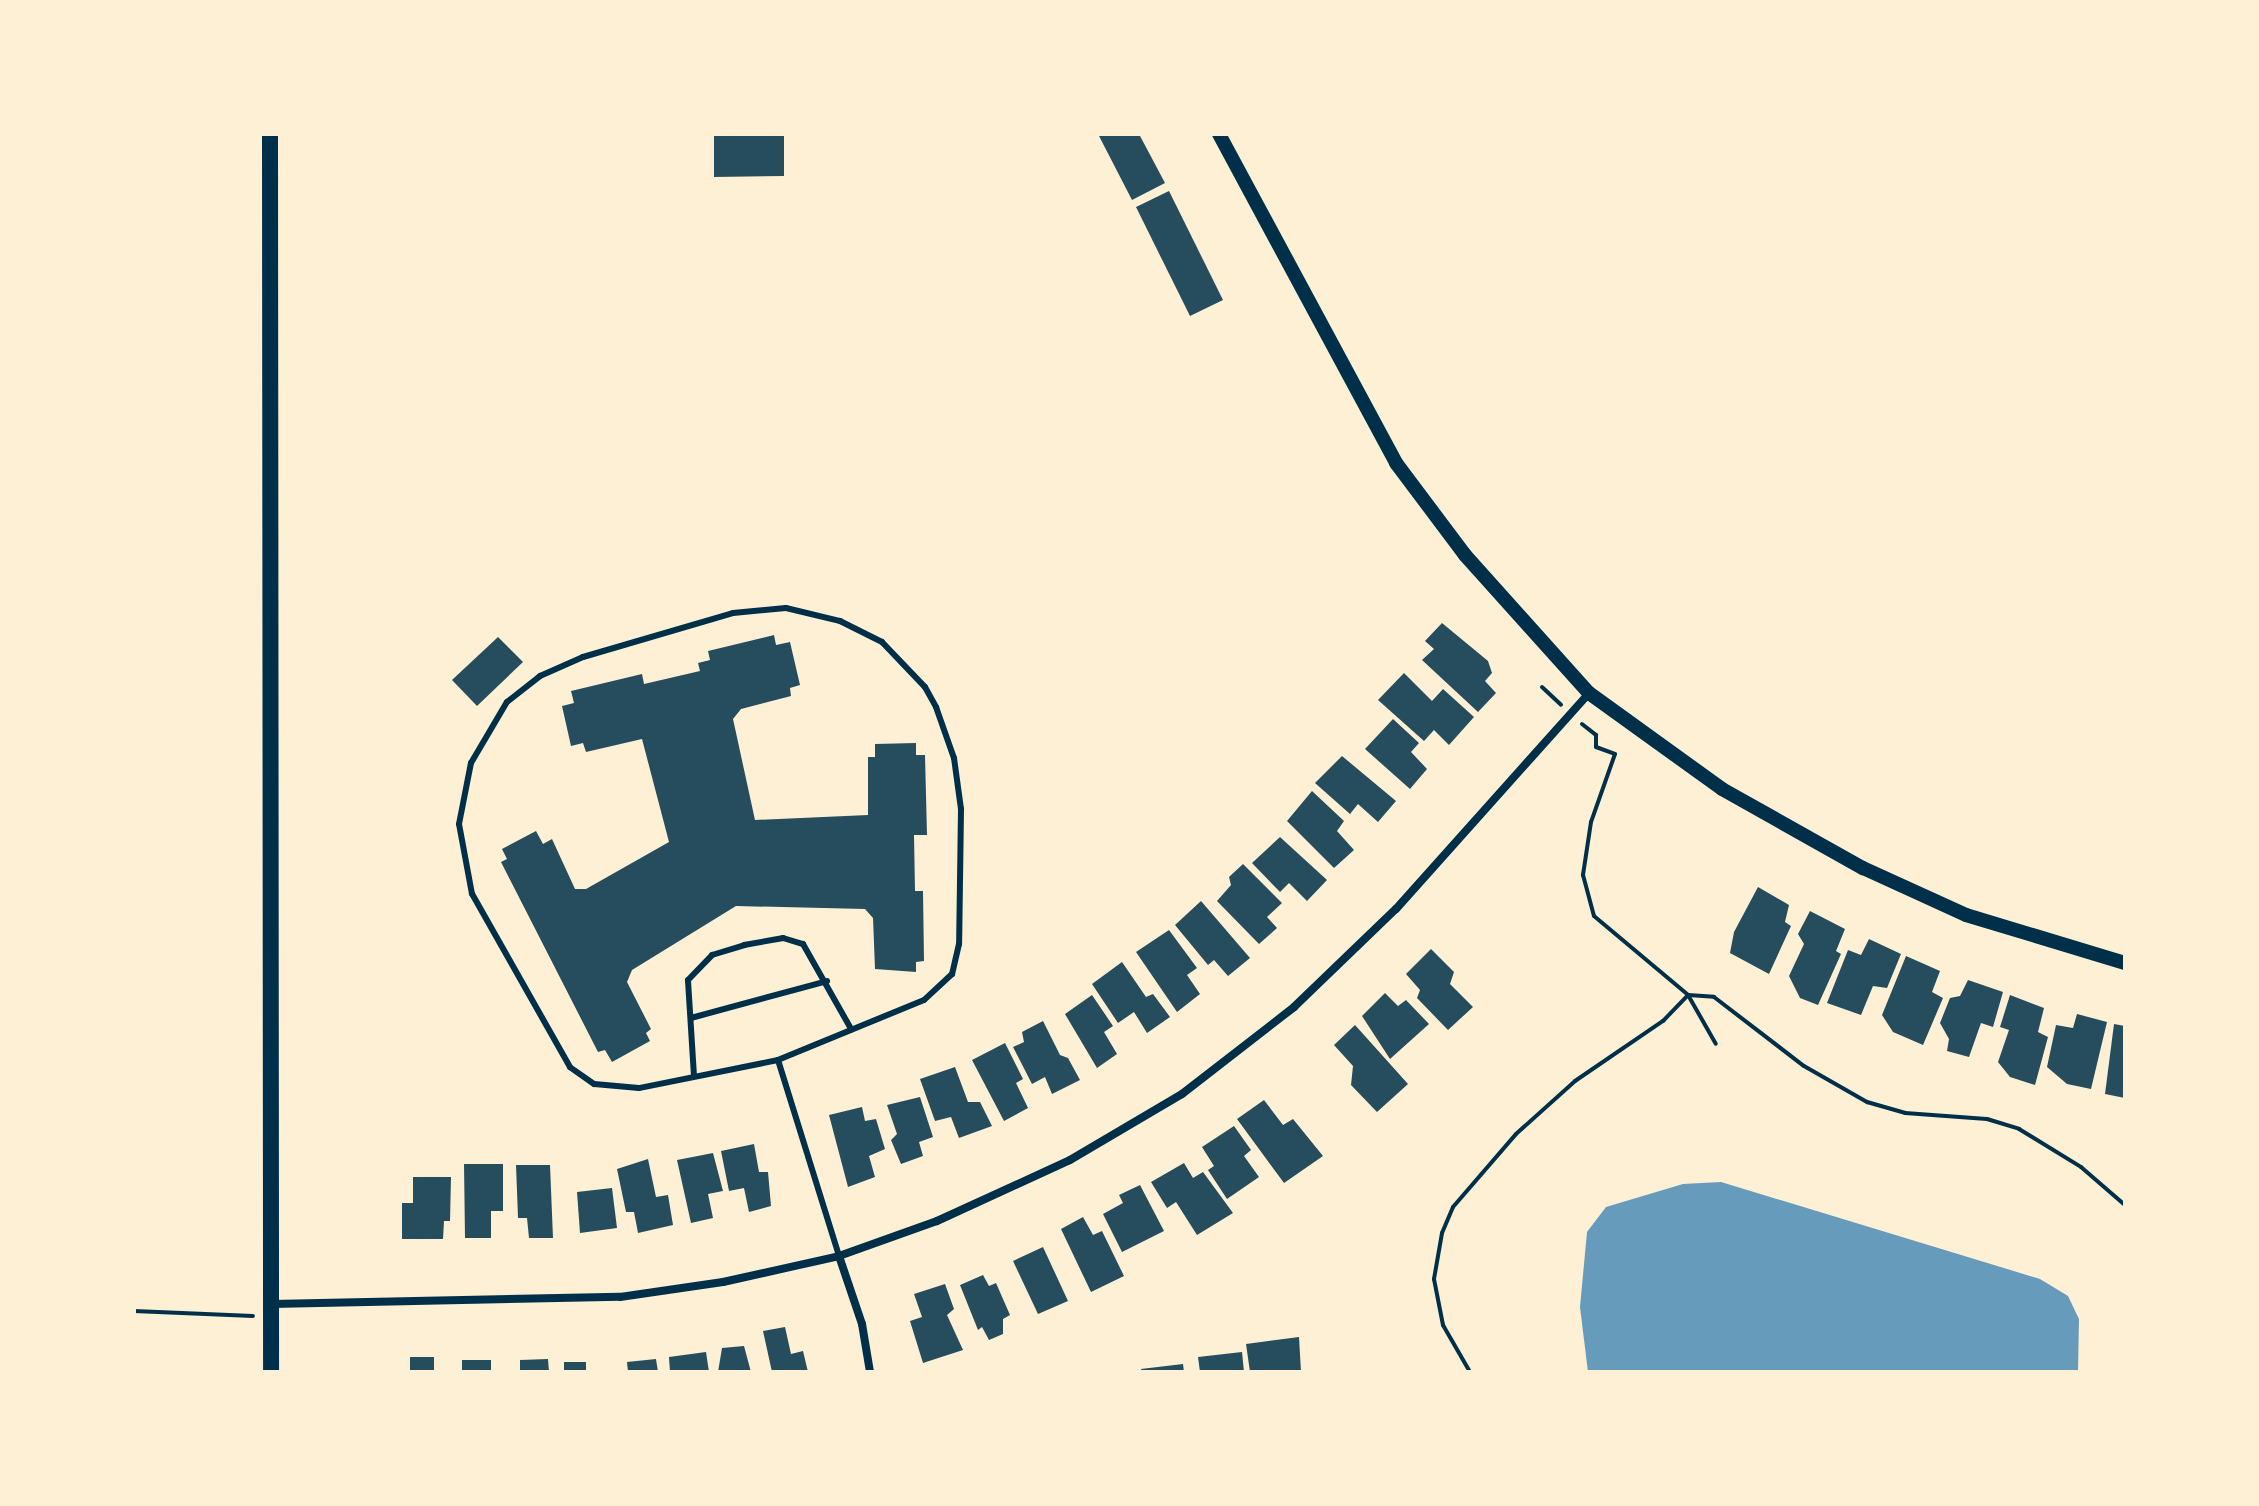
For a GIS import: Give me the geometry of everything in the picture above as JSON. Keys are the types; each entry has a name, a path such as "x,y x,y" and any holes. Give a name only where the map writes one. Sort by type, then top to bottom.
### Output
{"main road":[{"path":"270,134 271,1372"}],"street":[{"path":"1219,134 1396,463 1465,555 1589,693 1722,789 1863,868 1966,915 2125,963"},
{"path":"272,1310 620,1297 723,1282 839,1256 937,1221 1070,1160 1182,1094 1294,1007 1396,909 1589,693"},
{"path":"839,1256 862,1324 870,1372"}],"lane":[{"path":"786,608 864,632 899,656 925,687 946,728 961,809 958,957 952,974 924,1000 851,1029 778,1060 694,1076 610,1088 580,1076 565,1059 472,894 459,824 478,747 514,695 540,676 583,657 733,613 786,608"},
{"path":"694,1076 688,980 698,966 744,945 783,938 803,944 827,981 851,1029"},
{"path":"691,1018 827,981"},
{"path":"778,1060 839,1256"}],"path":[{"path":"1596,735 1596,747 1615,754 1591,822 1583,875 1594,916 1688,995 1716,1044"},
{"path":"1688,995 1714,997 1804,1066 1867,1102 1905,1113 1987,1119 2019,1129 2072,1160 2125,1205"},
{"path":"1470,1372 1443,1325 1434,1279 1442,1233 1453,1207 1484,1166 1575,1081 1663,1021 1688,995"},
{"path":"134,1311 272,1310"}],"water":[{"path":"1721,1182 2040,1279 2068,1296 2079,1319 2078,1372 1588,1372 1580,1307 1587,1232 1606,1207 1683,1184"}],"building":[{"path":"714,134 784,134 784,176 714,177"},
{"path":"1098,134 1139,134 1165,183 1132,200"},
{"path":"1169,191 1223,300 1190,316 1136,207"},
{"path":"1442,623 1488,661 1492,673 1485,681 1496,693 1478,712 1422,660 1434,649 1425,641"},
{"path":"774,635 776,645 790,642 800,685 790,688 791,696 741,709 733,719 755,820 868,815 868,757 875,757 875,744 916,743 916,755 925,755 927,835 914,835 915,891 923,891 924,961 916,962 916,972 875,969 873,918 865,909 736,906 632,970 627,982 651,1029 646,1033 650,1041 612,1062 605,1050 598,1052 501,862 507,859 502,849 536,831 543,844 552,839 575,889 586,889 669,842 642,739 586,752 583,743 571,746 562,706 574,703 571,691 642,674 644,684 700,671 698,663 710,660 708,651"},
{"path":"498,637 523,662 477,706 452,680"},
{"path":"1404,673 1432,701 1443,689 1474,717 1449,745 1434,730 1424,741 1378,700"},
{"path":"1393,719 1419,743 1411,752 1427,769 1410,789 1365,749"},
{"path":"1342,756 1396,801 1378,822 1358,804 1350,814 1315,783"},
{"path":"1312,791 1344,821 1337,831 1354,850 1334,868 1287,821"},
{"path":"1280,837 1327,880 1307,901 1289,883 1280,892 1252,863"},
{"path":"1243,864 1282,903 1267,917 1277,928 1259,944 1217,901 1231,885 1229,877"},
{"path":"1758,887 1789,905 1785,922 1791,926 1769,974 1730,953 1734,932"},
{"path":"1201,901 1250,958 1228,976 1214,960 1208,965 1175,925"},
{"path":"1810,911 1845,929 1836,951 1841,954 1818,1005 1800,998 1789,976 1804,944 1798,934"},
{"path":"1169,930 1197,968 1187,975 1200,994 1177,1012 1136,952"},
{"path":"1869,939 1901,954 1887,988 1873,986 1861,1015 1827,1003 1848,950 1861,955"},
{"path":"1431,949 1454,972 1450,984 1473,1007 1448,1030 1417,998 1420,990 1406,974"},
{"path":"1906,956 1940,971 1932,992 1943,998 1923,1045 1893,1032 1882,1015"},
{"path":"1122,962 1146,997 1153,994 1170,1017 1147,1033 1134,1012 1118,1023 1092,984"},
{"path":"1968,980 2003,992 1993,1027 1981,1023 1969,1057 1947,1051 1949,1039 1940,1023 1950,998 1960,996"},
{"path":"1385,993 1398,1006 1406,1000 1429,1024 1390,1059 1362,1016"},
{"path":"1092,995 1113,1026 1104,1032 1117,1054 1097,1068 1065,1014"},
{"path":"2010,995 2044,1008 2038,1032 2048,1037 2035,1085 2010,1077 1998,1062 2009,1030 2000,1027"},
{"path":"2077,1014 2107,1022 2091,1089 2067,1084 2047,1067 2056,1025 2073,1028"},
{"path":"1043,1021 1060,1055 1068,1058 1080,1080 1052,1094 1045,1077 1032,1084 1013,1047 1024,1042 1022,1032"},
{"path":"2114,1024 2125,1026 2125,1098 2105,1094"},
{"path":"1355,1025 1408,1084 1377,1112 1351,1085 1353,1066 1334,1045"},
{"path":"1005,1043 1023,1079 1016,1083 1028,1108 1004,1121 972,1060"},
{"path":"955,1067 968,1102 980,1102 992,1126 959,1138 951,1117 935,1121 920,1079"},
{"path":"920,1097 933,1137 919,1142 923,1156 901,1164 891,1140 897,1134 887,1105"},
{"path":"1264,1100 1283,1125 1293,1119 1323,1156 1284,1183 1237,1119"},
{"path":"862,1107 865,1121 876,1119 885,1149 869,1156 875,1177 848,1187 829,1115"},
{"path":"1234,1126 1251,1150 1244,1156 1259,1177 1227,1199 1208,1170 1214,1166 1202,1147"},
{"path":"754,1144 759,1172 768,1172 771,1206 749,1212 744,1188 729,1191 721,1151"},
{"path":"713,1153 723,1191 708,1194 713,1218 691,1223 677,1160"},
{"path":"648,1159 656,1197 668,1195 673,1225 638,1233 634,1212 626,1212 617,1169"},
{"path":"1184,1163 1193,1178 1203,1172 1233,1213 1197,1235 1176,1202 1167,1208 1151,1182"},
{"path":"464,1164 503,1164 503,1211 491,1211 491,1238 465,1238"},
{"path":"516,1165 550,1165 553,1238 529,1238 527,1218 518,1218"},
{"path":"413,1177 451,1177 450,1221 444,1221 443,1239 402,1239 402,1203 413,1203"},
{"path":"1140,1185 1164,1231 1122,1252 1103,1214 1123,1203 1119,1195"},
{"path":"612,1188 617,1228 580,1233 577,1192"},
{"path":"1083,1217 1093,1235 1102,1231 1124,1276 1091,1292 1061,1229"},
{"path":"1043,1247 1068,1301 1038,1314 1013,1261"},
{"path":"983,1275 989,1286 996,1283 1010,1315 1003,1319 1003,1334 989,1340 982,1327 978,1330 960,1285"},
{"path":"945,1284 954,1309 947,1315 963,1350 923,1363 910,1321 922,1317 914,1294"},
{"path":"785,1327 791,1354 803,1351 808,1372 772,1372 763,1331"},
{"path":"1299,1337 1301,1372 1250,1372 1246,1344"},
{"path":"744,1346 751,1372 718,1372 722,1348"},
{"path":"706,1352 709,1372 670,1372 669,1357"},
{"path":"1242,1352 1244,1372 1200,1372 1198,1357"},
{"path":"410,1357 434,1357 434,1372 410,1372"},
{"path":"548,1359 549,1372 520,1372 520,1360"},
{"path":"656,1359 658,1372 628,1372 627,1362"},
{"path":"462,1360 491,1360 491,1372 462,1372"},
{"path":"564,1362 586,1362 586,1372 564,1372"},
{"path":"1183,1364 1184,1372 1142,1372 1141,1369"}]}
